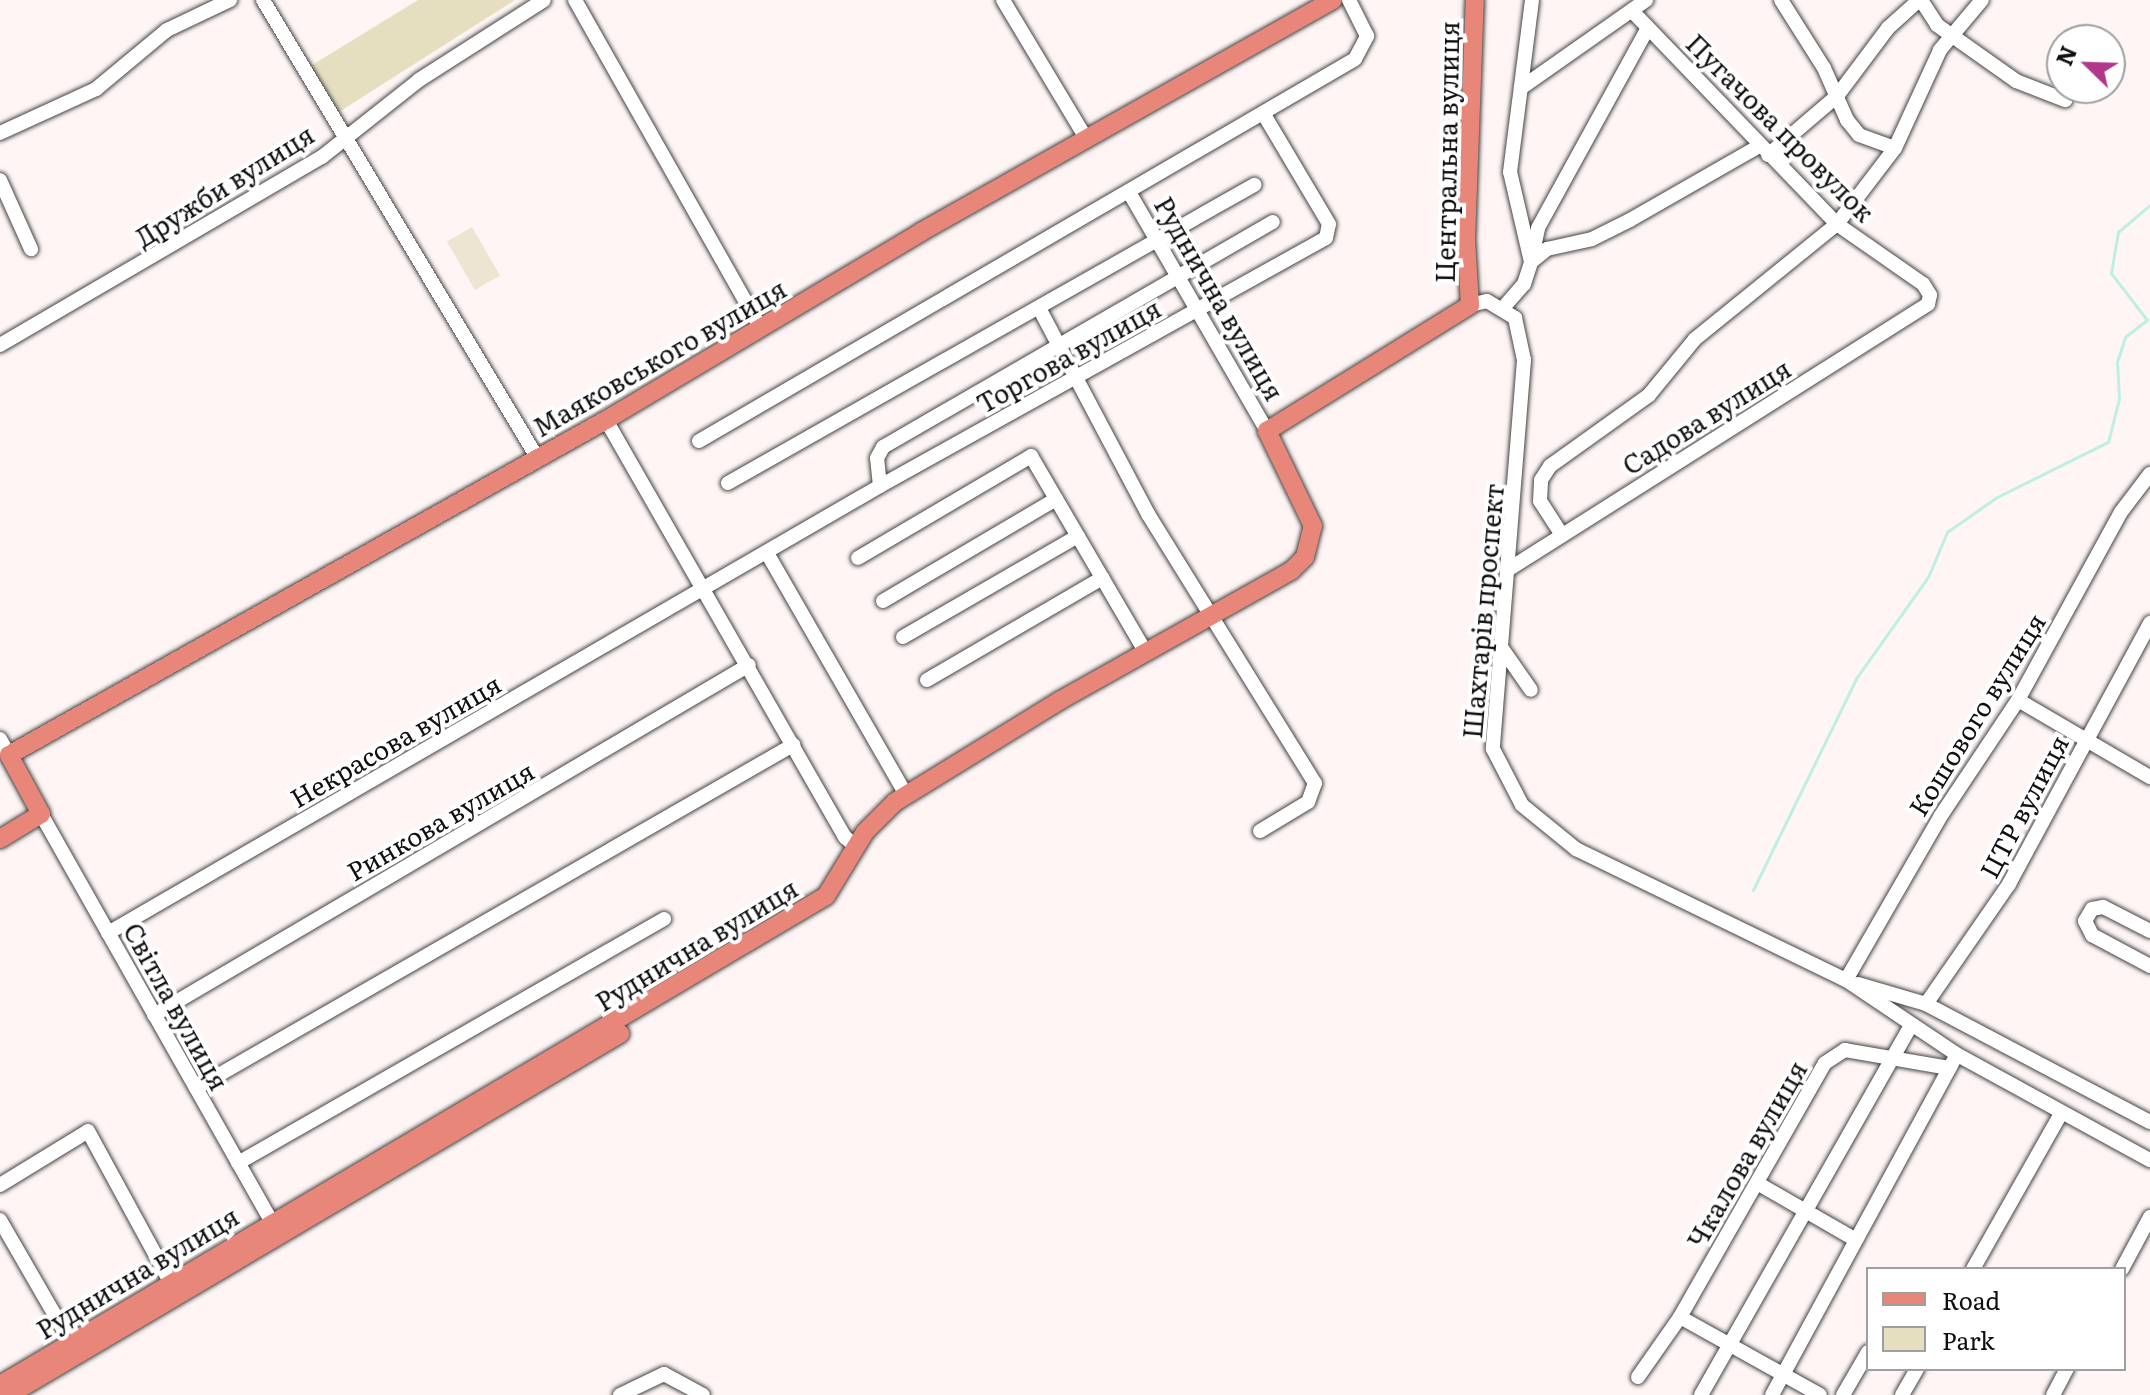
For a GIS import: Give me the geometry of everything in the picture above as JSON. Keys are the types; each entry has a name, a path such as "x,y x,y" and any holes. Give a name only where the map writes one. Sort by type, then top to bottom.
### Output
{"main road":[{"name":"Маяковського вулиця","path":"5,747 538,459 1086,138 1333,0"},
{"name":"Центральна вулиця","path":"1475,0 1466,240 1478,303"},
{"name":"Руднична вулиця","path":"0,1385 826,896 856,847 900,798 1292,570 1312,542 1306,505 1267,431 1478,303"},
{"path":"0,839 36,806 5,747"},
{"path":"9,1395 833,906 900,798"}],"street":[{"path":"0,133 96,89 167,30 230,0"},
{"path":"263,0 538,459"},
{"name":"Дружби вулиця","path":"0,345 229,215 322,157 343,137 419,80 544,0"},
{"path":"575,0 761,329"},
{"path":"1003,0 1086,138"},
{"path":"699,441 1355,59 1366,47 1367,36 1349,0"},
{"path":"1531,262 1510,172 1532,0"},
{"path":"1521,88 1646,0"},
{"path":"1781,0 1859,135 1895,148"},
{"path":"1531,262 1547,249 1592,239 1764,151 1837,96 1888,28 1920,0 1937,25 1953,38 2016,81 2046,93"},
{"path":"1562,535 1540,501 1541,480 1550,466 1649,395 1695,339 1837,224 1895,148 1940,50 1982,0"},
{"name":"Пугачова провулок","path":"1632,11 1837,224 1923,284 1930,295 1928,304"},
{"path":"1478,303 1503,308 1524,284 1538,228 1648,28"},
{"name":"Торгова вулиця","path":"767,553 880,486 1326,238 1329,224 1263,113"},
{"path":"0,180 31,249"},
{"path":"728,483 1254,185"},
{"name":"Руднична вулиця","path":"1129,192 1267,431"},
{"path":"880,486 877,458 883,447 1273,222"},
{"name":"Садова вулиця","path":"1509,569 1928,304"},
{"path":"1039,308 1075,380 1211,618 1315,783 1308,802 1260,831"},
{"name":"Шахтарів проспект","path":"1503,308 1515,318 1524,360 1493,749 1508,786 1530,814 1576,849 1846,980 1956,1054 2150,1160"},
{"path":"606,420 706,589 845,837 856,847"},
{"path":"858,558 1031,456 1146,653"},
{"name":"Кошового вулиця","path":"1846,980 1940,817 2018,700 2121,512 2150,474"},
{"path":"883,601 1056,499"},
{"path":"903,637 1078,536"},
{"path":"767,553 900,798"},
{"name":"Некрасова вулиця","path":"108,933 767,553"},
{"path":"927,680 1102,578"},
{"name":"ЦТР вулиця","path":"1926,1004 2009,884 2150,623"},
{"path":"1501,647 1531,690"},
{"name":"Ринкова вулиця","path":"154,1015 749,665"},
{"path":"2018,700 2085,742 2150,777"},
{"path":"196,1088 793,745"},
{"name":"Світла вулиця","path":"36,806 272,1222"},
{"path":"2150,931 2103,907 2092,909 2085,921 2092,935 2150,966"},
{"path":"238,1163 664,919"},
{"name":"Шахтарів проспект","path":"1846,980 1926,1004 2150,1122"},
{"path":"1701,1395 1911,1025"},
{"name":"Чкалова вулиця","path":"1638,1377 1680,1317 1825,1063 1845,1050 1949,1068"},
{"path":"1772,1395 1956,1054"},
{"path":"1974,1267 2062,1112"},
{"path":"0,1185 88,1131 171,1283"},
{"path":"1757,1183 1856,1240"},
{"path":"2123,1267 2150,1217"},
{"path":"0,1220 71,1343"},
{"path":"1680,1317 1820,1395"},
{"path":"1843,1395 1866,1355"},
{"path":"1902,1395 1916,1371"},
{"path":"2053,1395 2066,1371"},
{"path":"620,1395 664,1374 703,1395"}],"green space":[{"path":"418,0 515,0 331,117 304,70"}],"shaded area":[{"path":"472,227 500,275 475,290 447,242"}],"waterway":[{"path":"1753,890 1857,677 1928,577 1947,532 1997,497 2108,442 2119,399 2117,362 2125,337 2147,320 2111,273 2118,232 2150,205"}]}
